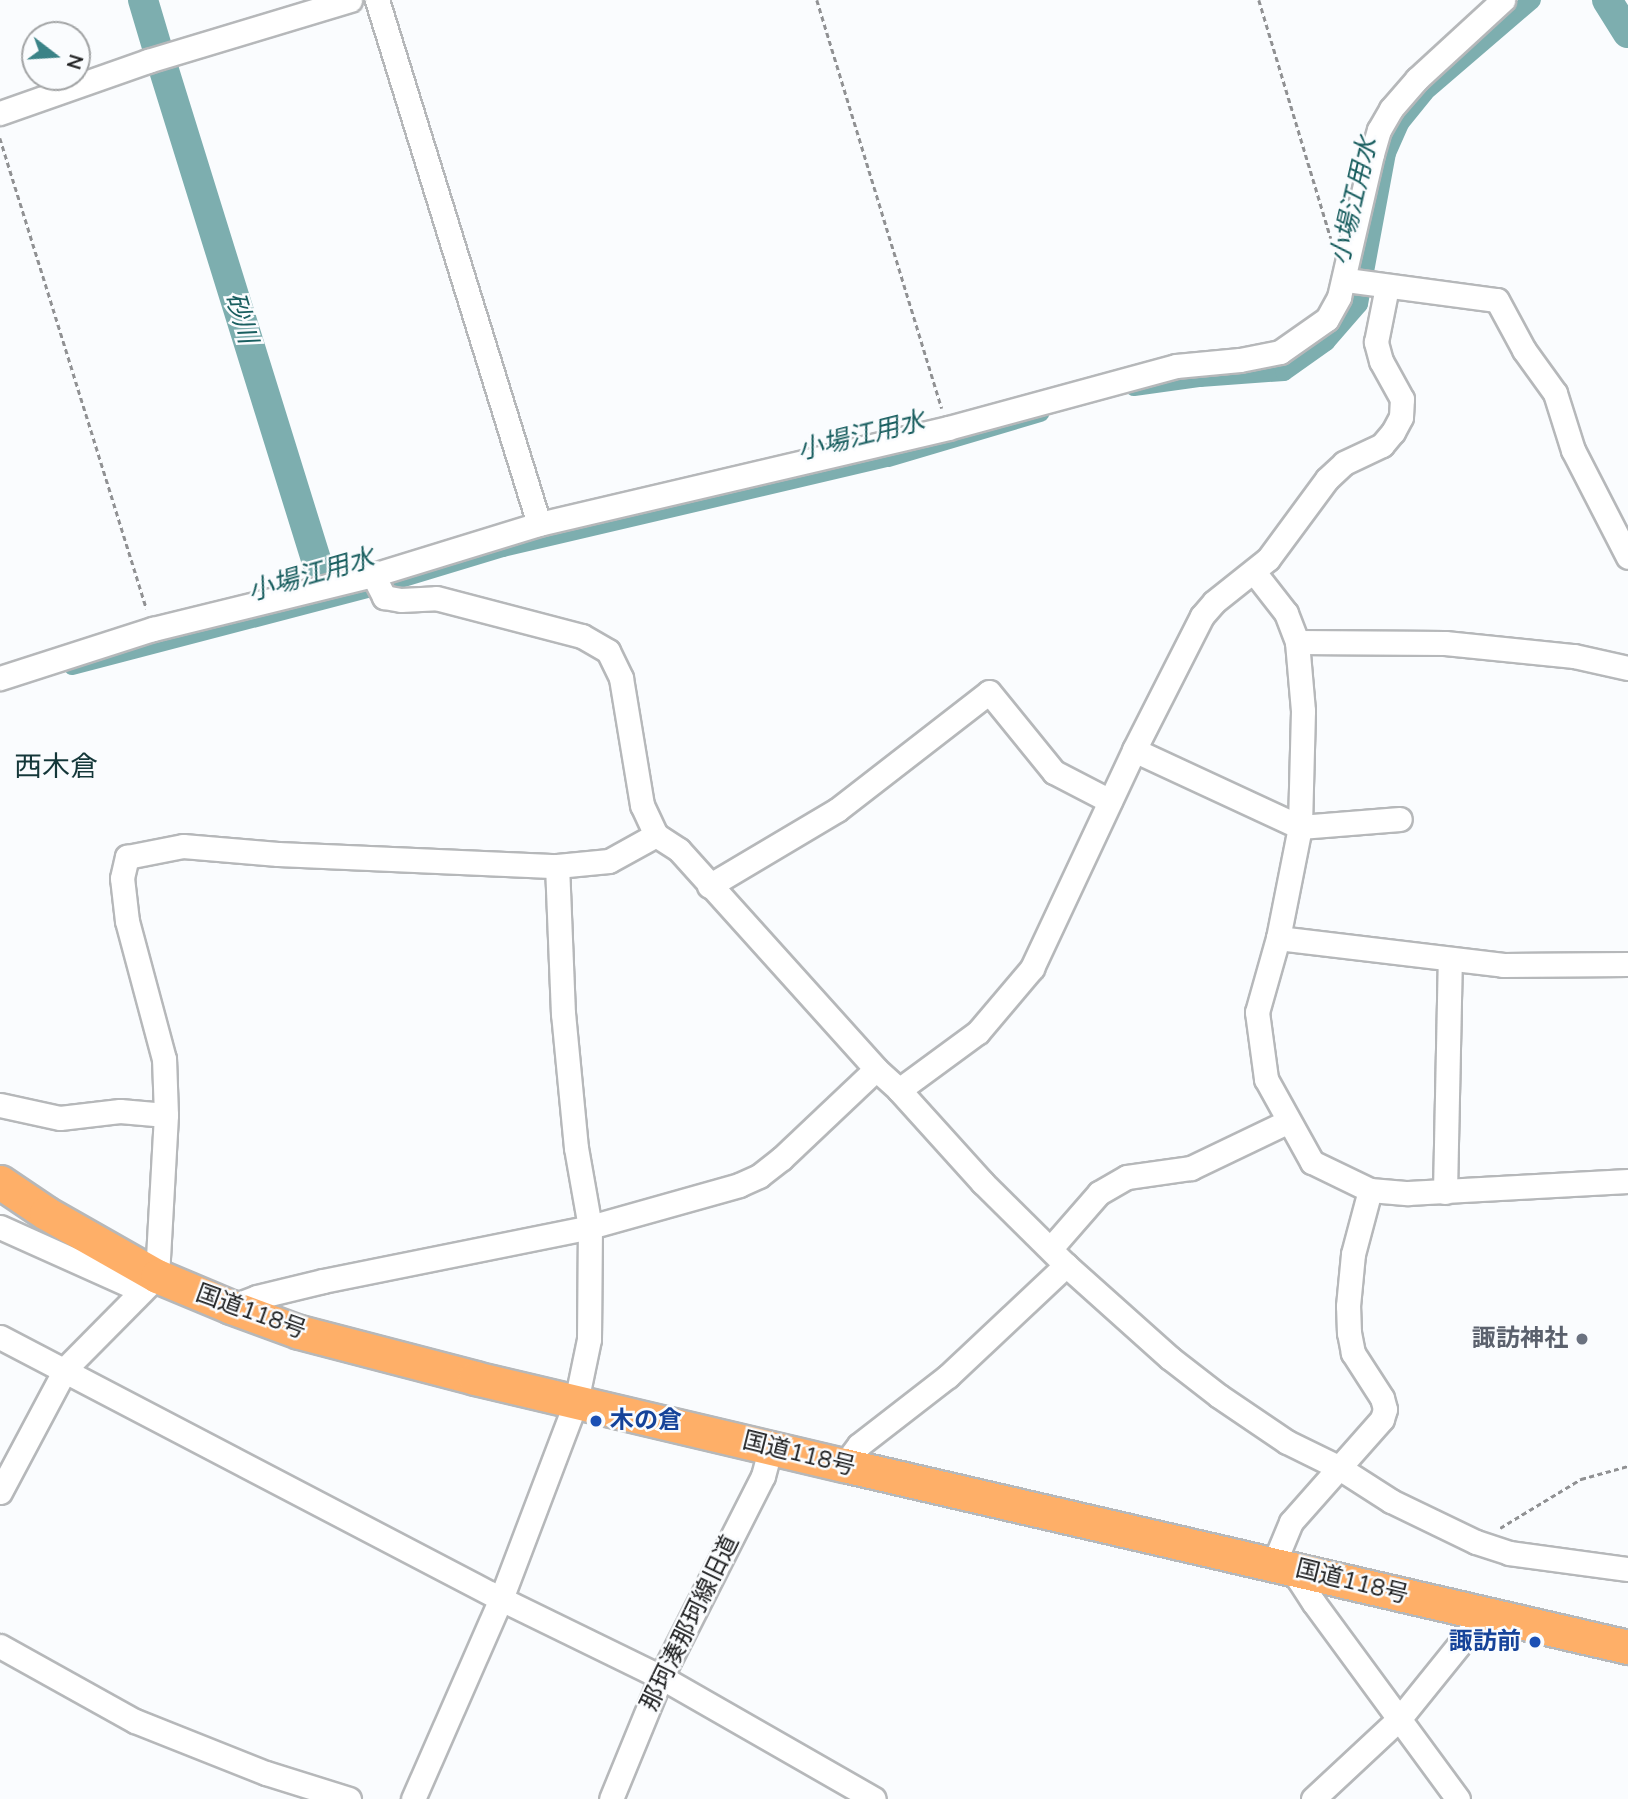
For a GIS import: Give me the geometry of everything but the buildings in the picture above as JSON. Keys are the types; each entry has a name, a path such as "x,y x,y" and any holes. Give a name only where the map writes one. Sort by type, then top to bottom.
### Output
{"highway":[{"name":"国道118号","path":"0,1182 149,1283 336,1342 576,1402 1628,1647"}],"street":[{"path":"0,113 148,61 350,0"},
{"path":"377,0 539,524"},
{"path":"0,678 153,629 378,585 539,524 948,428 1175,366 1240,360 1280,352 1327,319 1339,297 1347,274 1379,130 1391,110 1417,79 1503,0"},
{"path":"899,1090 978,1032 1032,968 1134,750 1202,616 1214,602 1254,572 1284,540 1310,497 1326,479 1344,463 1382,444 1401,417 1402,399 1381,361 1376,342 1372,284 1497,300 1524,350 1555,393 1573,450 1628,557"},
{"path":"1254,572 1286,613 1297,642 1303,711 1300,827 1278,938 1257,1012 1266,1079 1287,1122 1312,1162 1370,1190 1445,1192 1628,1181"},
{"path":"378,585 401,600 436,598 582,636 608,651 621,678 642,805 656,835 679,850 876,1069 899,1090 983,1183 1170,1357 1287,1442 1338,1467 1391,1501 1476,1542 1509,1553 1628,1569"},
{"path":"1297,642 1445,643 1574,656 1628,668"},
{"path":"709,886 837,810 989,692 1054,772 1110,801"},
{"path":"1134,750 1300,827 1400,819"},
{"path":"0,1492 66,1368 149,1283 166,1115 164,1059 127,921 122,878 127,857 183,846 278,854 557,866 609,861 656,835"},
{"path":"413,1799 501,1599 576,1402 589,1339 590,1227 576,1148 563,1014 557,866"},
{"path":"1278,938 1503,965 1628,964"},
{"path":"1445,1192 1450,959"},
{"path":"231,1307 257,1297 323,1281 590,1227 739,1185 759,1176 782,1158 876,1069"},
{"path":"0,1105 60,1118 120,1111 166,1115"},
{"path":"844,1465 859,1445 948,1376 1059,1256 1099,1193 1127,1177 1191,1168 1287,1122"},
{"path":"1370,1190 1353,1254 1348,1306 1349,1333 1353,1353 1382,1398 1384,1409 1381,1419 1291,1522 1286,1567 1458,1799"},
{"path":"0,1227 149,1283"},
{"path":"0,1336 66,1368 501,1599 661,1677 874,1799"},
{"name":"那珂湊那珂線旧道","path":"611,1799 661,1677 763,1476 771,1447"},
{"path":"1313,1799 1400,1718 1484,1614"},
{"path":"0,1646 135,1721 266,1773 349,1799"}],"path":[{"path":"817,0 948,428"},
{"path":"1259,0 1332,240"},
{"path":"0,138 153,629"},
{"path":"1476,1542 1581,1479 1628,1466"}],"waterway":[{"name":"砂川","path":"143,0 157,47"},
{"name":"小場江用水","path":"1134,387 1200,378 1284,372 1326,342 1359,304 1387,153 1401,122 1425,92 1532,0"},
{"name":"砂川","path":"1607,0 1628,33"},
{"name":"砂川","path":"163,67 319,569"},
{"name":"小場江用水","path":"72,666 371,588 503,548 888,458 1040,413"}],"place":[{"name":"諏訪神社","path":"1582,1339"},
{"name":"木の倉","path":"596,1421"},
{"name":"諏訪前","path":"1535,1642"}],"district":[{"name":"西木倉","path":"56,767"}]}
